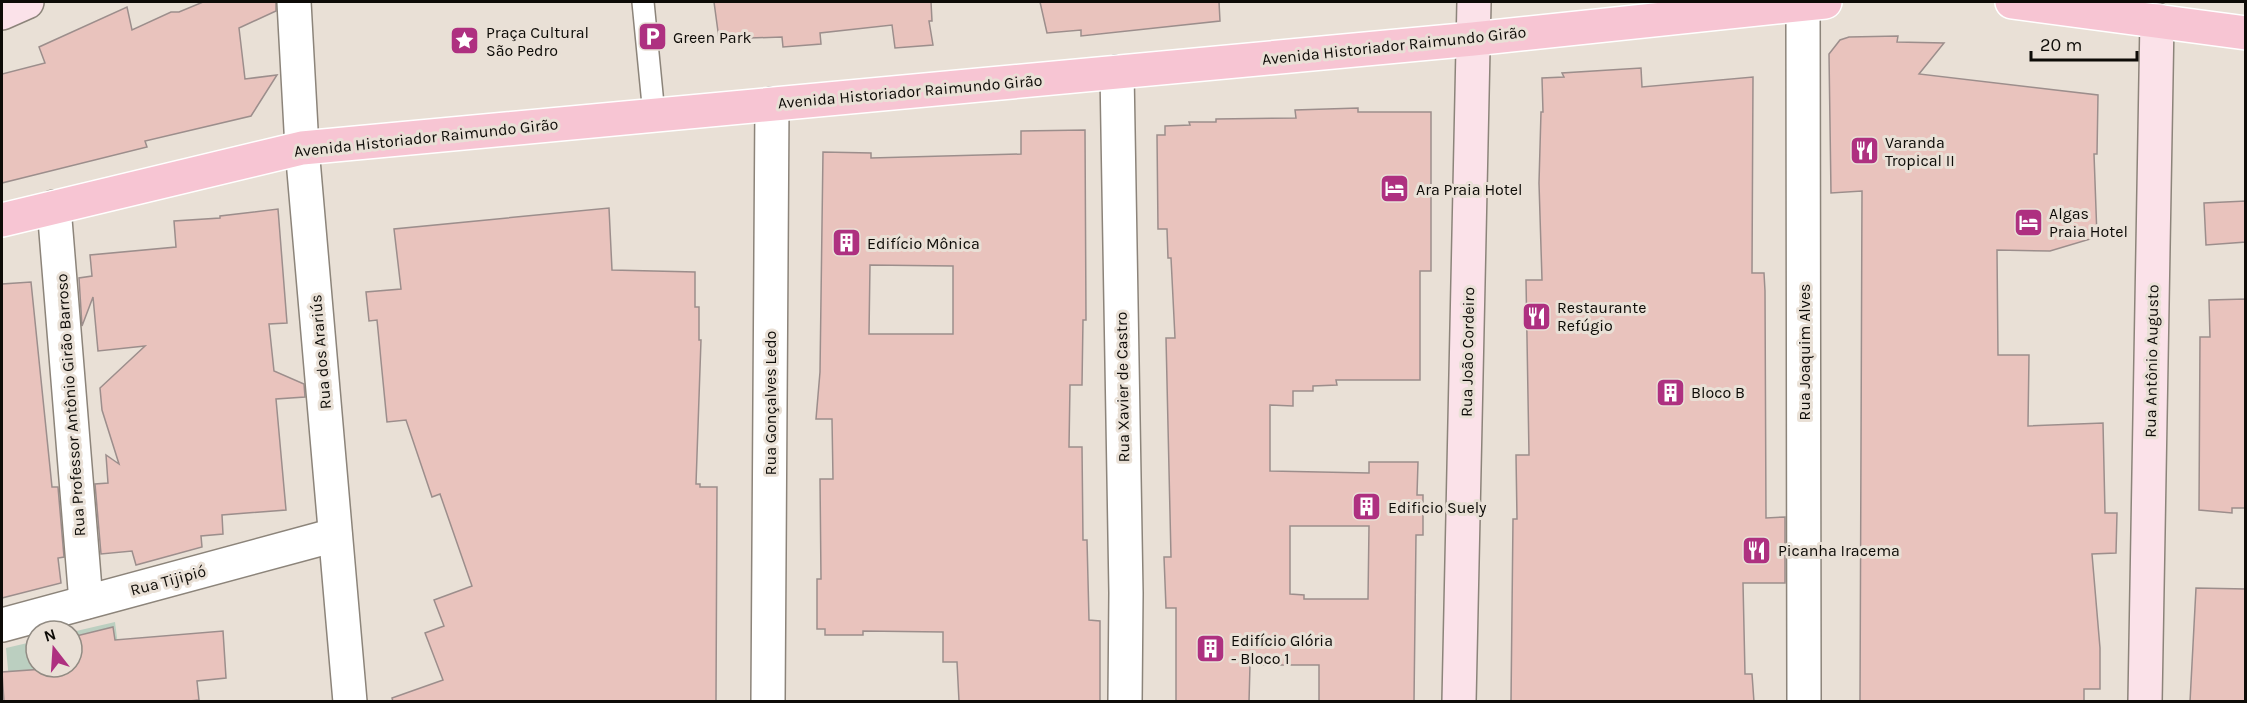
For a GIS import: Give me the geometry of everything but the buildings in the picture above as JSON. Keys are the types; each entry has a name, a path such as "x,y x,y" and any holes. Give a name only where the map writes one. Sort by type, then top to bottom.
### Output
{"main road":[{"name":"Avenida Historiador Raimundo Girão","path":"2,220 302,148 1473,39 1814,2"},
{"path":"2012,2 2246,33"}],"street":[{"path":"2,13 27,2"},
{"name":"Rua dos Arariús","path":"294,2 302,148 350,702"},
{"name":"Rua João Cordeiro","path":"1459,702 1474,2"},
{"name":"Rua Joaquim Alves","path":"1804,702 1814,2"},
{"name":"Rua Antônio Augusto","path":"2145,702 2157,20"},
{"name":"Rua Xavier de Castro","path":"1117,72 1126,593 1125,702"},
{"name":"Rua Gonçalves Ledo","path":"768,702 772,104"},
{"name":"Rua Professor Antônio Girão Barroso","path":"54,207 86,602"},
{"name":"Rua Tijipió","path":"2,625 335,536"}],"lane":[{"path":"643,2 654,115"}],"green space":[{"path":"115,622 125,701 11,701 6,648 24,644 24,679 84,679 84,629"}],"place":[{"name":"Green Park","path":"652,37"},
{"name":"Praça Cultural São Pedro","path":"465,41"},
{"name":"Varanda Tropical II","path":"1864,151"},
{"name":"Ara Praia Hotel","path":"1395,189"},
{"name":"Algas Praia Hotel","path":"2028,222"},
{"name":"Edifício Mônica","path":"846,243"},
{"name":"Restaurante Refúgio","path":"1536,316"},
{"name":"Bloco B","path":"1670,392"},
{"name":"Edificio Suely","path":"1367,507"},
{"name":"Picanha Iracema","path":"1757,550"},
{"name":"Edifício Glória - Bloco 1","path":"1210,649"}]}
